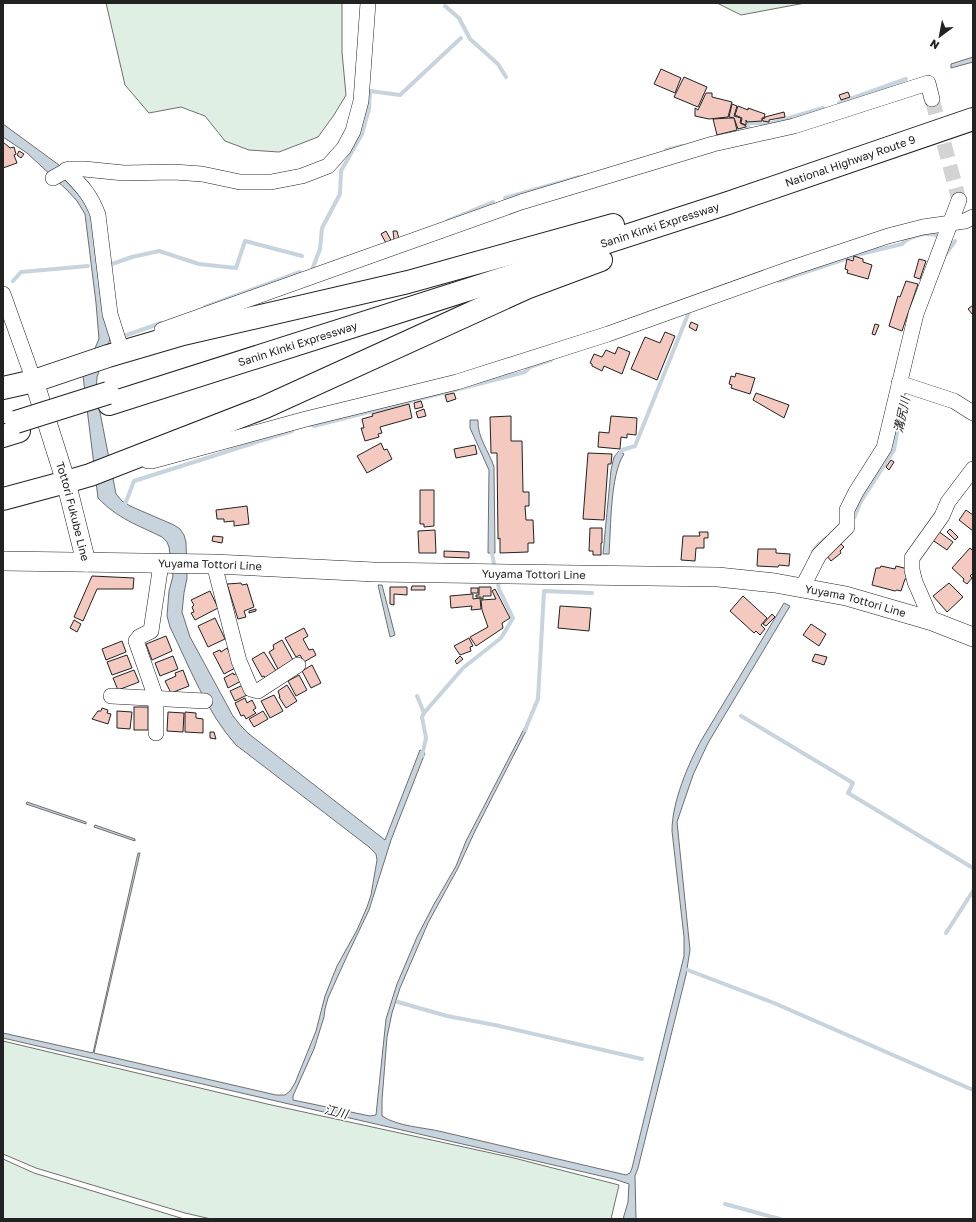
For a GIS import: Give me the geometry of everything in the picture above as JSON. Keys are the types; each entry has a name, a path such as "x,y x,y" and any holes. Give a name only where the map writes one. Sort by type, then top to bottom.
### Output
{"highway":[{"name":"National Highway Route 9","path":"728,202 973,119"},
{"path":"3,388 34,381 115,354 182,334 408,282 652,214 728,202"},
{"path":"3,499 90,475 265,407 526,288 634,247 728,202"},
{"name":"Sanin Kinki Expressway","path":"10,429 511,276 592,247 728,202"}],"main road":[{"name":"Tottori Fukube Line","path":"3,561 86,562 66,482 34,381"},
{"name":"Yuyama Tottori Line","path":"86,562 214,564 374,572 718,577 774,583 846,596 932,621 973,637"}],"street":[{"path":"53,178 68,169 84,169 124,173 174,172 202,174 240,182 271,182 302,176 328,166 338,157 353,131 361,101 368,3"},
{"path":"115,354 131,341 521,202 713,144 794,126 928,83 932,99"},
{"path":"66,170 85,188 95,204 98,215 115,354"},
{"path":"802,588 819,555 847,527 847,510 856,492 884,448 916,314 959,200"},
{"path":"124,462 152,461 306,419 457,382 608,334 795,267 888,236 923,227 965,221 973,217"},
{"path":"3,294 9,326 34,381"},
{"path":"899,383 954,401 973,413"},
{"path":"932,621 915,582 912,570 912,558 942,516 948,502 973,469"},
{"path":"156,733 156,698 136,641 139,637 151,631 160,564"},
{"path":"214,564 239,661 251,689 258,691 298,665"},
{"path":"111,696 204,701"}],"green space":[{"path":"106,3 342,3 342,52 346,95 318,137 279,152 249,150 225,141 205,116 181,107 149,113 125,85"},
{"path":"717,3 805,3 741,15"},
{"path":"3,1041 267,1104 514,1158 619,1185 611,1219 211,1219 185,1213 36,1168 3,1154"},
{"path":"3,1159 34,1173 184,1219 3,1219"}],"water":[{"path":"973,57 973,62 951,68 951,64"},
{"name":"江川","path":"3,124 59,165 93,205 110,339 97,377 96,392 116,494 122,501 130,506 174,525 180,529 184,535 186,542 187,578 182,612 190,637 233,716 249,734 385,840 420,750 425,753 391,840 369,910 328,998 314,1049 293,1096 293,1100 370,1116 376,1115 386,1019 397,984 417,937 456,866 466,841 525,727 527,726 527,729 475,831 458,868 428,923 400,988 392,1013 387,1037 382,1116 403,1125 443,1132 626,1175 630,1173 684,956 684,937 672,831 678,796 686,771 702,739 784,603 790,606 708,743 693,775 677,822 690,950 686,975 635,1176 636,1219 623,1219 628,1202 629,1184 614,1179 3,1038 3,1033 93,1053 138,853 140,853 94,1053 276,1095 285,1095 290,1091 295,1083 316,1031 325,996 337,966 357,930 367,907 371,895 377,860 376,854 369,847 236,745 216,719 207,704 170,627 167,616 169,591 173,576 167,542 162,537 136,525 113,511 98,498 83,376 99,339 85,214 77,201 67,190 27,153 3,137"},
{"path":"470,420 478,420 481,438 494,467 495,553 488,553 489,470 470,428"},
{"path":"619,451 624,454 619,463 614,488 609,554 603,554 611,470 614,457"},
{"path":"378,585 382,585 395,635 390,637"},
{"path":"27,802 86,822 86,824 26,804"},
{"path":"95,825 135,839 135,841 94,827"}],"building":[{"path":"661,69 681,78 675,93 654,84"},
{"path":"684,77 707,87 698,107 674,97"},
{"path":"848,92 850,97 841,100 839,95"},
{"path":"706,93 712,93 712,97 732,102 728,117 709,119 695,116 695,108 698,110"},
{"path":"732,104 737,106 734,116 741,118 740,123 746,127 738,129 734,118 729,117"},
{"path":"738,106 765,114 764,118 762,118 762,121 747,122 746,120 746,125 741,123 742,118 735,115"},
{"path":"784,112 785,117 769,120 769,122 763,121 762,119 765,117"},
{"path":"734,118 737,130 717,135 713,119"},
{"path":"3,142 10,148 14,147 16,154 14,155 17,163 3,168"},
{"path":"19,151 24,154 21,158 17,155"},
{"path":"386,231 391,240 386,243 381,234"},
{"path":"393,231 397,231 399,239 394,240"},
{"path":"854,256 863,259 863,262 872,265 868,279 847,273 848,270 845,269 847,259 853,261"},
{"path":"919,259 926,261 920,279 914,277"},
{"path":"906,281 918,284 902,331 889,326 898,296 900,297"},
{"path":"973,305 973,315 968,309"},
{"path":"691,322 698,325 696,331 689,327"},
{"path":"875,324 879,325 875,335 872,334"},
{"path":"665,332 675,336 657,380 631,369 645,337 660,343"},
{"path":"618,347 630,352 622,374 604,366 602,371 592,366 590,363 594,354 602,357 606,350 615,354"},
{"path":"736,373 755,378 750,394 731,388 732,385 729,384 731,376 735,377"},
{"path":"454,393 456,399 447,402 445,395"},
{"path":"756,393 789,405 784,418 753,400"},
{"path":"421,401 423,407 415,409 414,403"},
{"path":"409,404 412,418 380,427 382,433 378,434 379,437 365,441 361,428 364,428 362,419 373,416 372,414"},
{"path":"424,409 426,416 418,418 416,412"},
{"path":"511,416 511,441 522,441 523,492 529,492 529,506 525,506 526,520 533,520 534,543 528,543 528,552 500,553 500,538 498,539 497,453 491,453 490,417"},
{"path":"611,416 637,418 636,435 627,434 627,438 621,437 620,449 598,447 599,432 609,433"},
{"path":"381,443 384,450 387,449 392,459 367,473 357,456"},
{"path":"475,445 477,454 456,458 454,449"},
{"path":"588,453 612,454 611,464 608,464 604,520 583,519"},
{"path":"891,460 894,462 889,470 886,467"},
{"path":"420,490 434,490 434,526 424,527 424,524 420,524"},
{"path":"247,506 249,524 234,526 234,521 224,522 224,519 217,519 216,510"},
{"path":"966,510 973,515 973,531 959,520"},
{"path":"590,528 602,528 601,555 593,555 593,551 589,551"},
{"path":"950,529 958,537 955,540 947,532"},
{"path":"435,530 436,553 419,553 418,531"},
{"path":"938,531 953,542 947,550 931,539"},
{"path":"699,532 708,532 708,538 704,538 704,548 696,548 695,561 681,560 683,536 700,536"},
{"path":"213,536 223,537 222,543 212,541"},
{"path":"841,544 844,547 840,551 841,553 831,561 827,556"},
{"path":"970,548 973,551 973,573 970,576 972,578 967,584 963,581 964,579 952,568"},
{"path":"758,549 776,549 776,553 790,554 789,566 757,566"},
{"path":"444,551 469,552 469,558 444,557"},
{"path":"881,566 895,569 896,566 904,568 909,579 905,579 901,591 895,591 872,585 876,568 880,568"},
{"path":"92,576 134,578 133,589 97,589 83,621 74,617"},
{"path":"241,583 242,585 247,584 254,607 244,611 246,617 238,619 227,584"},
{"path":"949,583 963,597 947,612 933,596"},
{"path":"412,586 425,586 425,590 411,590"},
{"path":"390,587 407,587 407,595 394,594 394,605 390,604"},
{"path":"479,587 491,587 491,596 483,596 483,599 481,599 481,597 476,597 476,595 479,595"},
{"path":"471,588 478,588 478,593 471,593"},
{"path":"495,589 510,618 502,623 503,628 476,646 470,637 488,627 482,610 481,600 496,599 492,591"},
{"path":"210,591 218,608 195,620 191,613 194,612 192,607 194,605 191,600"},
{"path":"473,594 473,599 480,598 481,609 471,610 472,606 451,608 450,596"},
{"path":"743,596 767,618 761,625 765,629 760,635 756,631 754,633 730,611"},
{"path":"560,606 591,608 589,631 558,628"},
{"path":"256,609 256,611 249,613 249,611"},
{"path":"772,614 775,617 766,626 763,624"},
{"path":"215,618 225,639 208,647 198,626"},
{"path":"74,620 81,624 77,632 70,628"},
{"path":"811,624 826,634 819,646 803,635"},
{"path":"304,628 308,636 303,639 309,650 313,649 316,655 304,662 300,655 296,657 285,638"},
{"path":"166,636 172,651 152,660 146,644"},
{"path":"469,638 473,646 470,647 471,651 460,655 454,646"},
{"path":"282,640 293,660 278,669 269,652 274,649 273,645"},
{"path":"122,641 126,652 106,660 102,649"},
{"path":"227,648 237,667 224,674 213,653 220,650 221,652"},
{"path":"264,652 276,671 265,678 264,676 262,677 252,659"},
{"path":"815,654 827,657 824,665 812,661"},
{"path":"127,655 132,668 112,675 107,662"},
{"path":"173,656 178,669 160,676 155,663"},
{"path":"460,656 463,659 457,664 455,661"},
{"path":"312,665 321,683 311,688 302,671"},
{"path":"134,670 139,682 118,690 113,678"},
{"path":"183,670 189,686 171,693 165,681 176,676 175,673"},
{"path":"233,673 234,675 237,673 241,681 228,688 224,678"},
{"path":"299,675 307,690 296,696 288,681"},
{"path":"243,685 247,695 235,701 230,691"},
{"path":"287,685 297,701 286,708 279,697 278,691"},
{"path":"274,695 283,711 270,718 261,701"},
{"path":"245,698 247,703 252,700 256,708 253,710 256,713 246,719 244,715 241,716 235,703"},
{"path":"134,707 148,707 148,730 134,730"},
{"path":"102,708 108,710 107,713 111,714 108,724 92,719 98,711 101,711"},
{"path":"117,711 132,712 130,729 117,728"},
{"path":"263,711 268,719 254,727 249,719"},
{"path":"168,712 184,713 183,732 167,731"},
{"path":"185,712 196,713 196,718 203,719 203,733 185,732"},
{"path":"210,732 214,732 216,739 210,738"}],"waterway":[{"path":"445,6 459,18 470,39 498,64 506,77"},
{"path":"312,270 320,249 322,228 340,194 341,171 362,134 369,109 370,91 400,95 461,38"},
{"path":"839,103 906,79"},
{"path":"746,131 748,130 748,123 772,123 823,108"},
{"path":"666,150 682,146"},
{"path":"505,198 579,177"},
{"path":"447,221 493,202"},
{"path":"779,281 857,255 902,244 905,241 919,235 929,234 938,236"},
{"path":"109,265 132,257 159,251 199,264 236,268 245,241 302,256"},
{"name":"溝尻川","path":"946,254 955,241"},
{"path":"13,281 21,272 88,266"},
{"path":"205,307 300,272"},
{"path":"618,456 622,450 635,446 689,312"},
{"path":"124,336 161,323"},
{"path":"310,425 314,424 314,426 525,372 530,367 551,360"},
{"name":"溝尻川","path":"851,520 854,518 860,503 894,450 905,390"},
{"path":"124,507 134,481 292,431"},
{"name":"溝尻川","path":"813,552 826,538"},
{"path":"491,548 495,569"},
{"path":"422,756 426,738 422,717 424,713 463,668 501,638 513,618 499,589 497,578"},
{"path":"525,730 538,699 544,591 592,593"},
{"path":"417,696 424,713"},
{"path":"741,716 853,783 848,793 973,868"},
{"path":"946,933 973,891"},
{"path":"685,969 774,1003 973,1090"},
{"path":"398,1002 447,1016 495,1025 642,1059"},
{"path":"725,1204 780,1219"}],"tunnel":[{"path":"932,99 959,200"}]}
